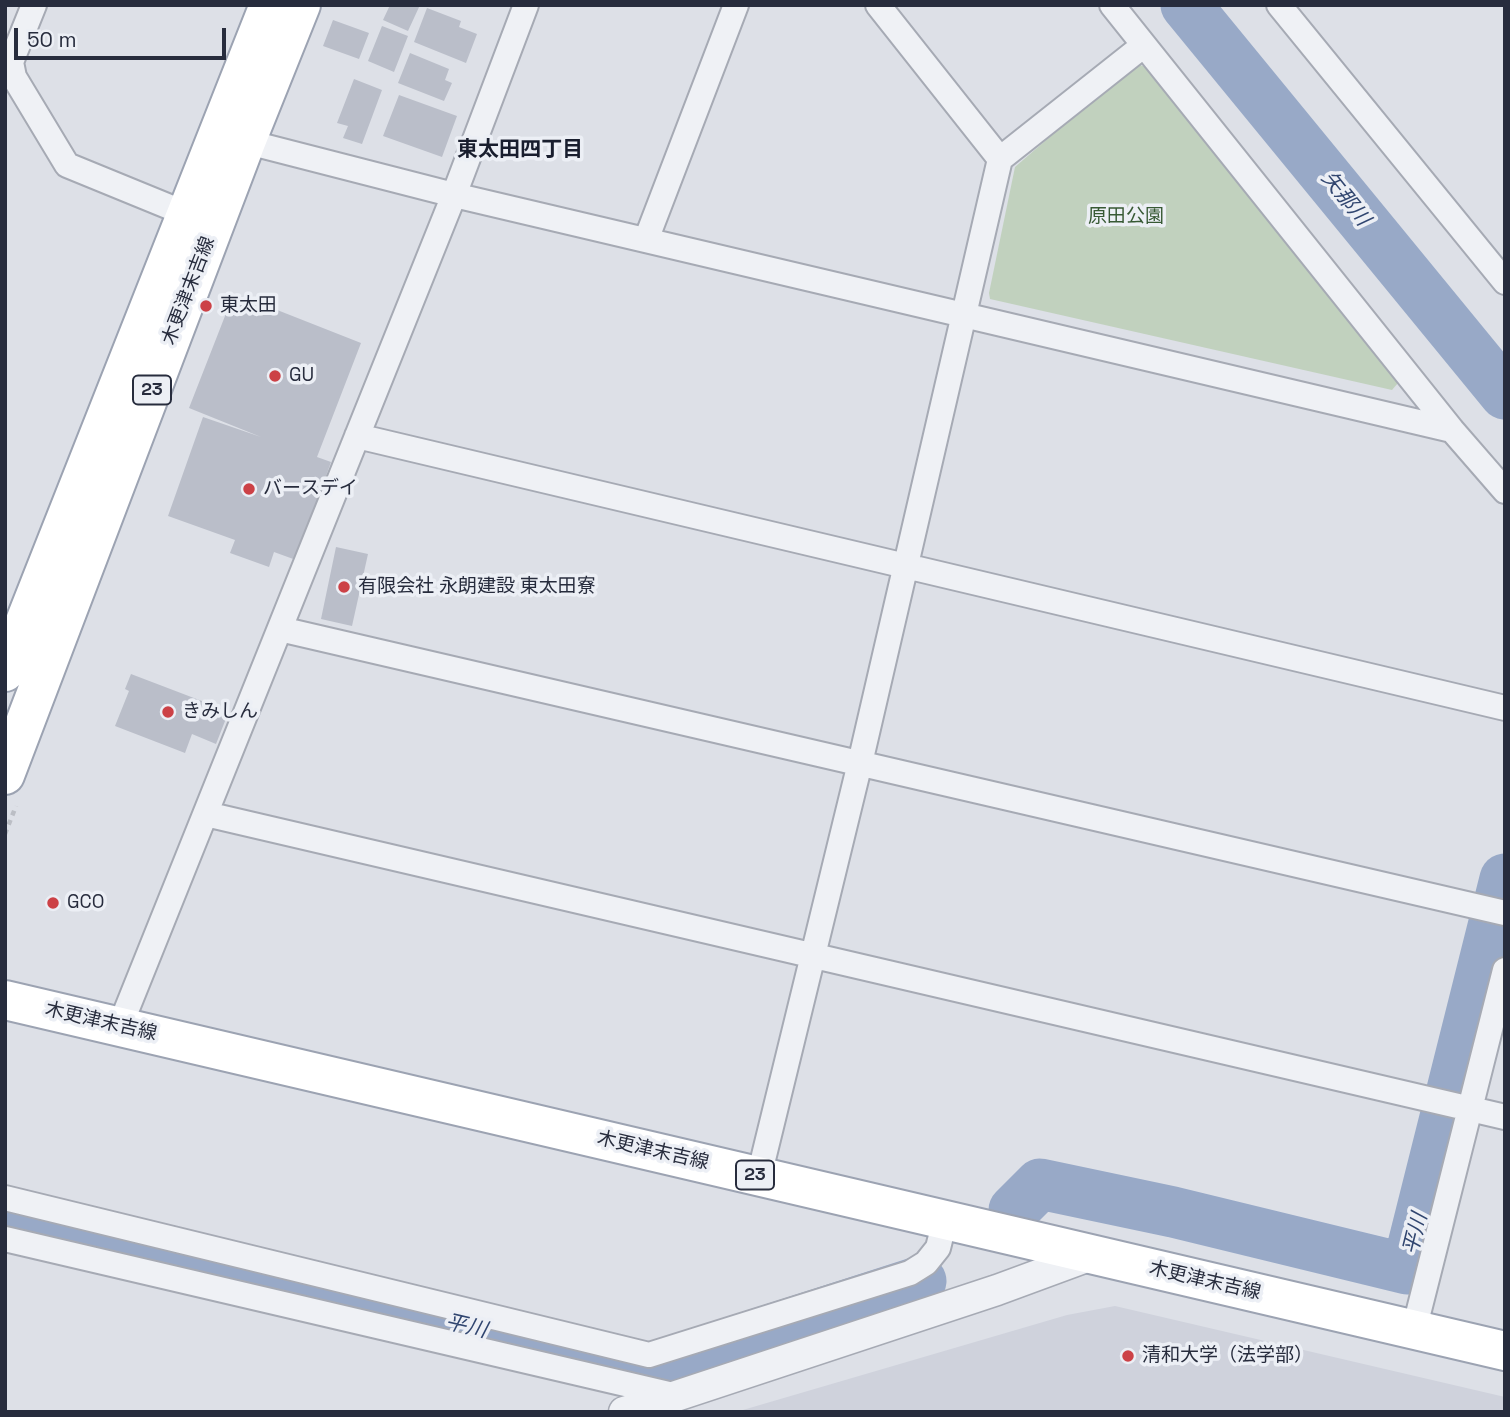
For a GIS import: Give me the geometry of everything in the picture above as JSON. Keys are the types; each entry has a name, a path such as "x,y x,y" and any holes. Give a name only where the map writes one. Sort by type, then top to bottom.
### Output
{"main road":[{"name":"木更津末吉線","path":"5,672 201,219 232,138 269,5"},
{"name":"木更津末吉線","path":"232,138 301,5"},
{"name":"木更津末吉線","path":"12,786 201,219"},
{"name":"木更津末吉線","path":"5,1000 1505,1351"}],"street":[{"path":"34,5 11,62 14,77 67,165 201,219"},
{"path":"120,1026 454,195 526,5"},
{"path":"646,240 736,5"},
{"path":"878,5 1000,159"},
{"path":"1112,5 1452,430 1505,491"},
{"path":"1279,5 1505,282"},
{"path":"759,1176 860,763 1000,159 1144,44"},
{"path":"232,138 454,195 1452,430"},
{"path":"357,436 1505,708"},
{"path":"280,629 1494,910"},
{"path":"206,814 1505,1117"},
{"path":"1414,1330 1464,1107 1505,970"},
{"path":"5,1198 649,1355 909,1273 926,1263 939,1248 945,1220"},
{"path":"5,1239 677,1396"},
{"path":"624,1412 1038,1276 1092,1255"}],"path":[{"path":"5,834 12,786"}],"shaded area":[{"name":"清和大学（法学部）","path":"1115,1306 1505,1397 1505,1412 736,1412 1067,1315"}],"green space":[{"name":"原田公園","path":"1135,63 1148,68 1398,383 1392,390 990,299 1015,167"}],"building":[{"path":"390,5 420,5 408,31 383,20"},
{"path":"427,8 461,21 459,27 477,34 466,63 414,42"},
{"path":"333,20 369,33 359,59 323,46"},
{"path":"382,26 408,36 394,72 368,61"},
{"path":"410,53 449,69 445,80 452,83 444,101 398,83"},
{"path":"354,79 382,90 362,144 343,138 348,126 337,123"},
{"path":"399,95 457,116 442,157 383,136"},
{"path":"234,293 361,343 317,457 331,462 296,560 274,552 269,567 230,553 235,540 168,516 203,417 261,437 189,408"},
{"name":"有限会社 永朗建設 東太田寮","path":"336,547 368,554 352,626 321,619"},
{"name":"きみしん","path":"131,674 207,703 205,707 227,716 216,744 192,734 185,753 115,726 129,691 125,689"}],"waterway":[{"name":"矢那川","path":"1186,5 1505,394"},
{"name":"平川","path":"1014,1210 1040,1184 1173,1212 1407,1269 1505,879"},
{"name":"平川","path":"5,1219 648,1369 921,1281"}],"place":[{"name":"東太田","path":"206,306"},
{"name":"GU","path":"275,376"},
{"name":"バースデイ","path":"249,489"},
{"name":"有限会社 永朗建設 東太田寮","path":"344,587"},
{"name":"きみしん","path":"168,712"},
{"name":"GCO","path":"53,903"},
{"name":"清和大学（法学部）","path":"1128,1356"}],"district":[{"name":"東太田四丁目","path":"520,150"}]}
